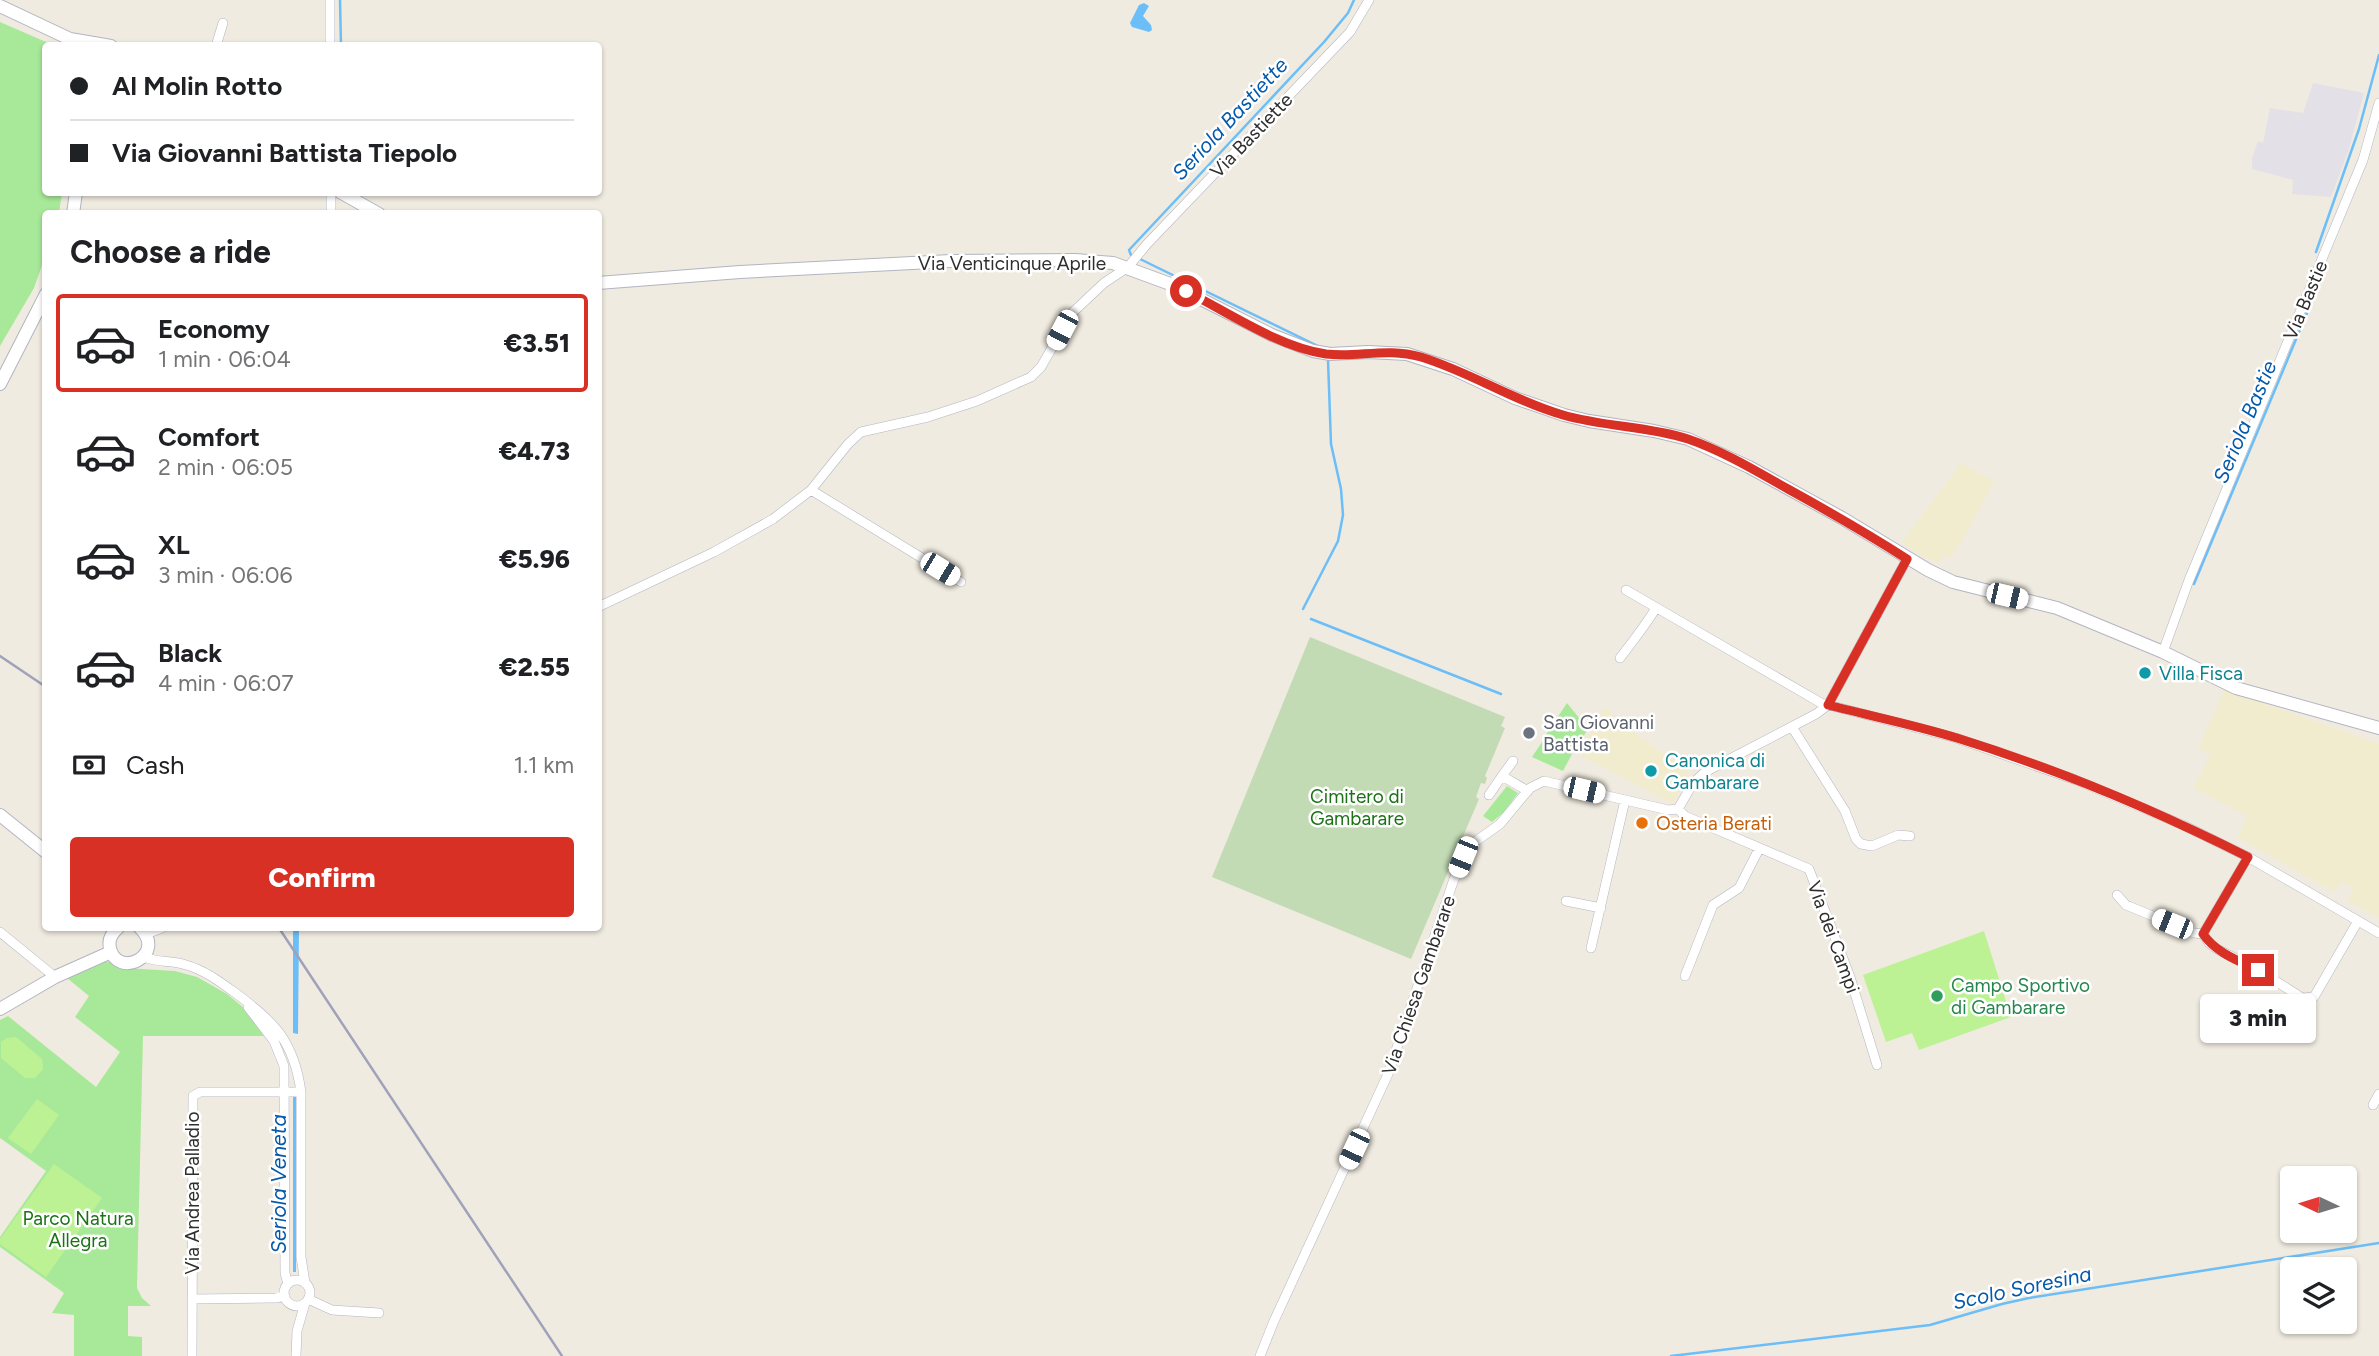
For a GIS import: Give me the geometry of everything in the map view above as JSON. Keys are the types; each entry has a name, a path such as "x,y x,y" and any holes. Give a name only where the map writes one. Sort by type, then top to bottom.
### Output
{"street":[{"path":"330,0 330,42"},
{"name":"Via Bastiette","path":"602,605 750,533 786,510 811,490 861,432 928,417 977,401 1031,377 1041,367 1072,313 1104,283 1128,267 1147,243 1350,32 1369,0"},
{"path":"0,6 74,42"},
{"path":"217,42 223,23"},
{"name":"Via Bastie","path":"2163,652 2189,580 2363,160 2379,103"},
{"path":"347,196 372,210"},
{"name":"Via Venticinque Aprile","path":"602,283 740,272 951,261 1075,260 1113,263 1173,285 1272,335 1313,351 1330,354 1407,354 1436,362 1515,398 1564,415 1688,439 1761,473 1842,518 1907,559 1963,586 2057,608 2163,652 2236,688 2379,728"},
{"path":"0,384 42,301"},
{"path":"811,490 961,582"},
{"path":"1502,776 1528,791 1544,781 1668,810 1678,809 1696,778 1828,705 1907,559"},
{"path":"1626,590 1819,702 1956,738 2064,776 2179,823 2248,857 2379,933"},
{"path":"1620,658 1631,643 1638,639 1656,608"},
{"path":"1792,727 1845,811 1856,839 1861,844 1872,846 1898,835 1910,836"},
{"path":"1489,795 1513,761"},
{"name":"Via Chiesa Gambarare","path":"1260,1356 1388,1074 1463,857 1472,844 1500,824 1528,791"},
{"path":"1591,948 1625,800"},
{"name":"Via dei Campi","path":"1678,809 1685,816 1803,865 1814,877 1850,977 1877,1065"},
{"path":"0,815 42,849"},
{"path":"1685,976 1713,905 1739,888 1759,849"},
{"path":"2203,934 2248,857"},
{"path":"2118,895 2126,905 2194,933 2203,934 2217,949 2296,994 2308,998 2314,997 2358,920"},
{"path":"1566,901 1601,908"},
{"path":"116,931 110,938 111,952 124,963 137,962 144,957 148,946 143,931"},
{"path":"0,932 55,977"},
{"path":"0,1009 55,977 111,952"},
{"path":"144,957 159,962 187,965 211,976 260,1010 284,1040 297,1067 301,1092 301,1257 305,1283 310,1292 297,1331 296,1356"},
{"path":"238,995 265,1027 284,1066 285,1273 288,1283 287,1299 297,1331"},
{"name":"Via Andrea Palladio","path":"192,1356 193,1096 200,1092 285,1092"},
{"path":"285,1092 301,1092"},
{"path":"2372,1105 2379,1094"},
{"path":"288,1283 295,1280 305,1283"},
{"name":"Via Andrea Palladio","path":"192,1299 287,1299"},
{"path":"287,1299 299,1305 306,1301 332,1310 379,1313"}],"shaded area":[{"path":"2313,83 2364,93 2348,152 2331,197 2292,194 2293,180 2252,169 2252,158 2258,141 2263,143 2270,108 2303,113"},
{"path":"1961,463 1994,481 1964,538 1950,558 1943,555 1939,563 1922,556 1902,542"},
{"path":"2225,689 2379,744 2379,918 2348,901 2354,888 2341,882 2335,892 2238,838 2247,816 2193,788 2211,755 2198,748"},
{"path":"1605,707 1611,711 1609,715 1690,772 1673,804 1578,754"}],"green space":[{"path":"0,22 46,42 42,42 42,196 62,196 59,210 42,210 42,265 34,288 0,346"},
{"name":"Cimitero di Gambarare","path":"1310,637 1505,717 1501,726 1505,728 1485,776 1485,784 1481,783 1476,797 1479,799 1411,959 1212,877"},
{"path":"1567,703 1588,729 1574,752 1545,736"},
{"path":"1544,739 1572,754 1563,771 1532,757"},
{"path":"1507,786 1518,793 1504,812 1492,822 1483,816"},
{"name":"Campo Sportivo di Gambarare","path":"1984,931 2011,1017 1919,1050 1912,1033 1886,1042 1863,975"},
{"name":"Parco Natura Allegra","path":"101,962 126,968 175,971 197,977 227,994 244,1008 269,1036 143,1036 137,1288 142,1298 151,1306 128,1306 128,1336 142,1337 142,1356 74,1356 74,1315 52,1313 64,1293 0,1247 0,1237 46,1171 0,1138 0,1020 8,1016 96,1087 120,1052 75,1017 89,996 67,978"},
{"path":"16,1037 42,1059 43,1069 35,1078 25,1078 1,1058 1,1042"},
{"path":"37,1099 59,1115 31,1154 8,1138"},
{"path":"54,1164 102,1198 46,1277 0,1244 0,1239"}],"water":[{"path":"1144,3 1149,6 1143,16 1151,25 1152,30 1149,32 1132,27 1130,23 1139,5"},
{"path":"293,931 299,931 298,1034 293,1033"},
{"path":"293,1097 297,1097 296,1272 293,1272"}],"waterway":[{"name":"Seriola Veneta","path":"340,0 341,42"},
{"name":"Seriola Bastiette","path":"1131,255 1129,250 1324,42 1348,13 1354,0"},
{"name":"Seriola Bastie","path":"2316,252 2359,129 2379,55"},
{"path":"1140,259 1320,347"},
{"name":"Seriola Bastie","path":"2194,584 2324,272"},
{"path":"1303,609 1338,541 1343,515 1341,489 1331,444 1328,360"},
{"path":"1311,619 1501,694"},
{"name":"Scolo Soresina","path":"1671,1356 1930,1325 2029,1298 2379,1243"}],"railway":[{"path":"0,656 42,684"},
{"path":"281,931 562,1356"}],"place":[{"name":"Villa Fisca","path":"2145,673"},
{"name":"San Giovanni Battista","path":"1529,733"},
{"name":"Canonica di Gambarare","path":"1651,771"},
{"name":"Osteria Berati","path":"1642,823"},
{"name":"Campo Sportivo di Gambarare","path":"1937,996"}],"route":[{"path":"1186,291 1272,335 1313,351 1330,354 1407,354 1436,362 1515,398 1564,415 1688,439 1749,467 1842,518 1907,559 1828,705 1956,738 2076,780 2183,825 2248,857 2203,934 2217,949 2258,970"}]}
